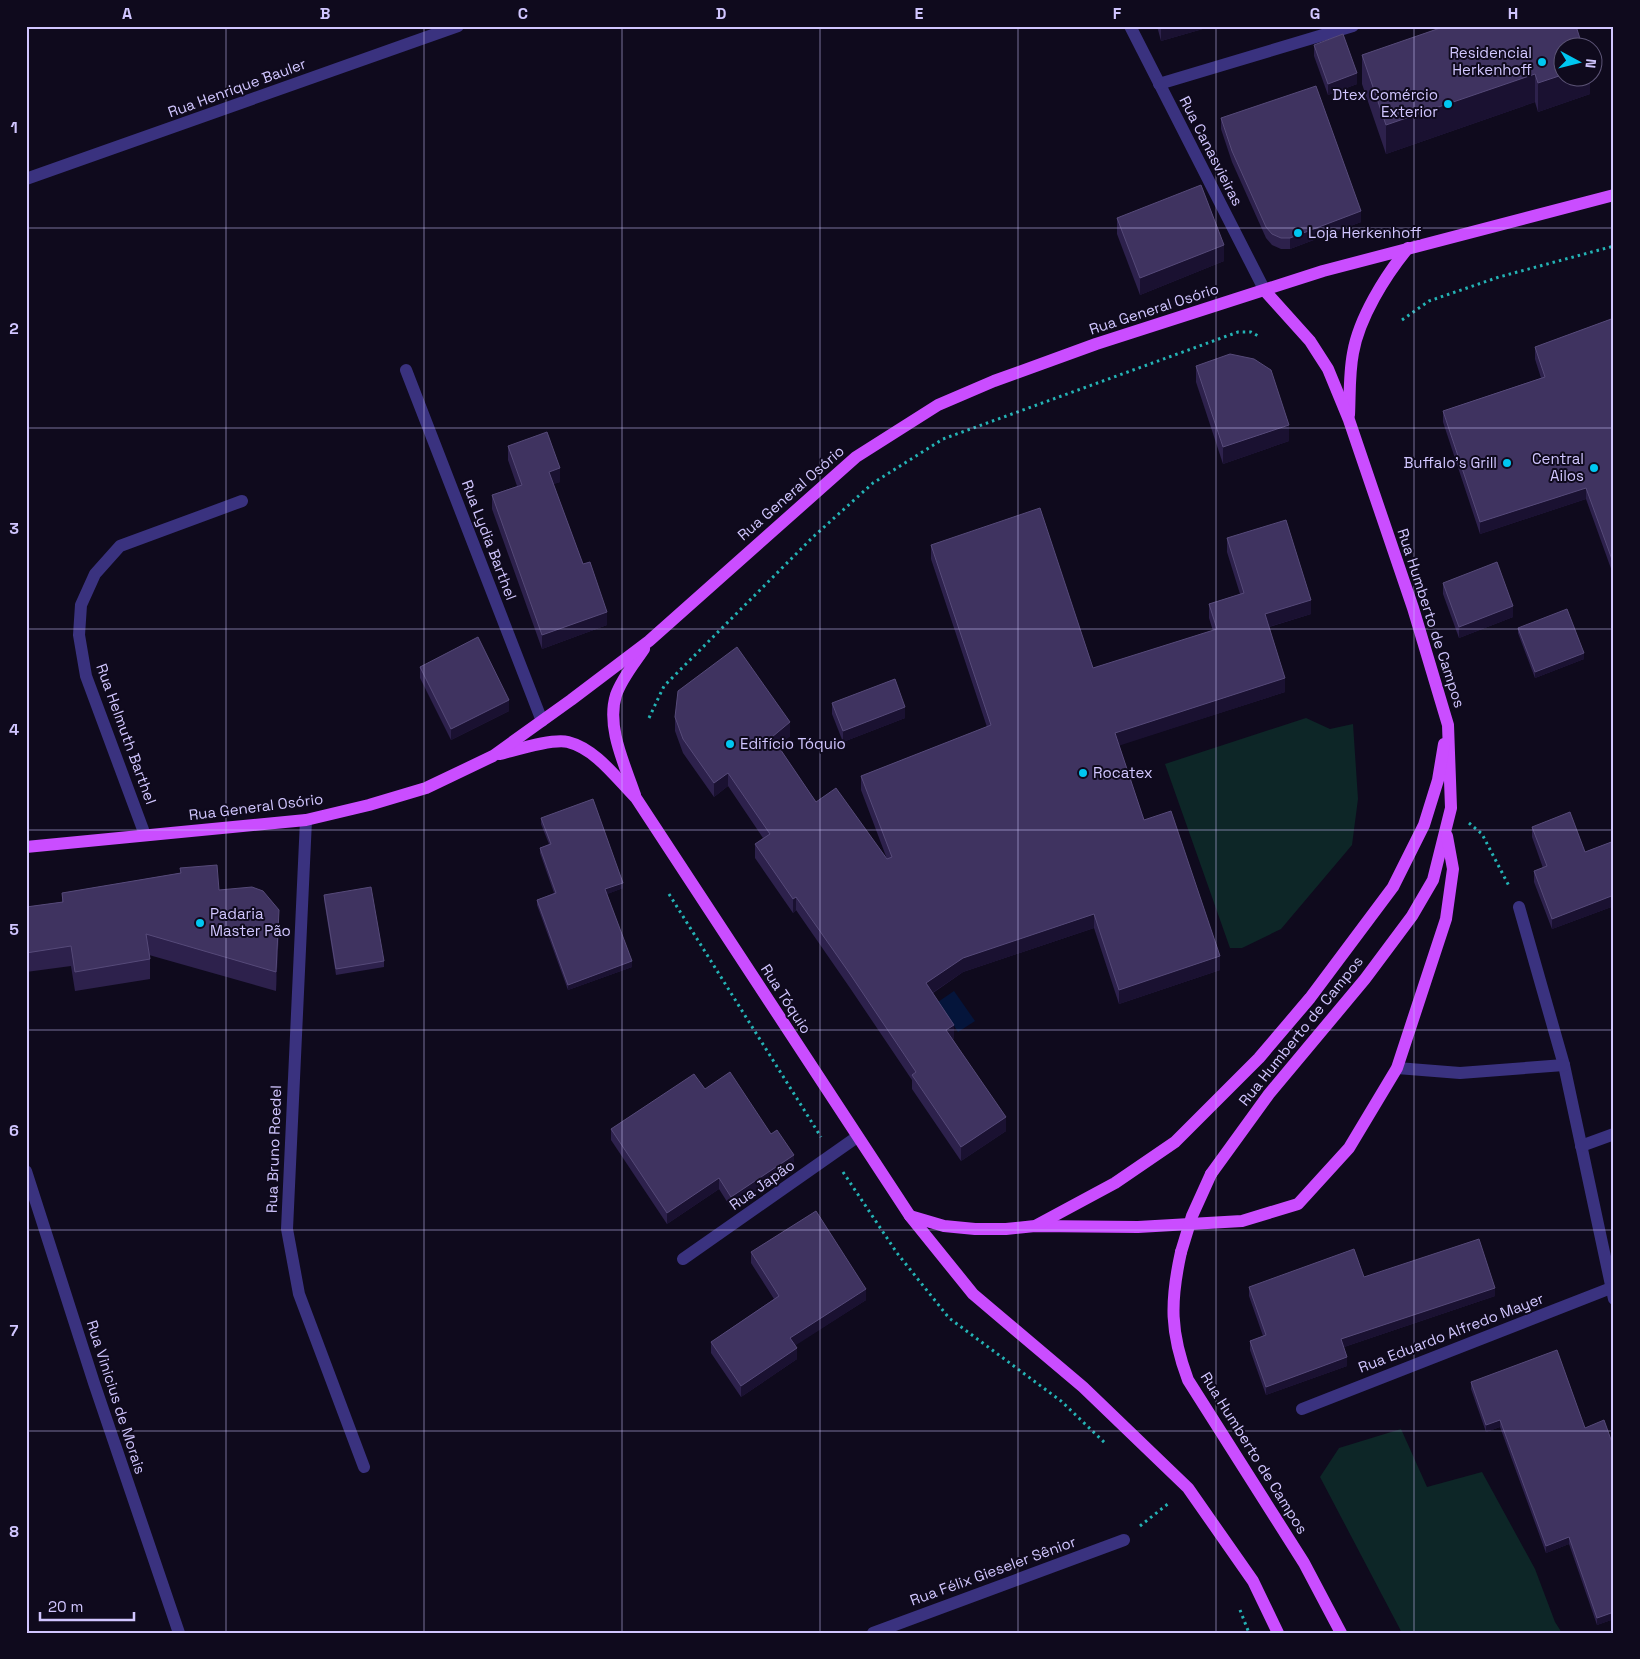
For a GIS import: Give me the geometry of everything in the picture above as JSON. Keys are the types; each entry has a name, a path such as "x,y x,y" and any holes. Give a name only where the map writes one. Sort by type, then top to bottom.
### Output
{"main road":[{"name":"Rua General Osório","path":"26,847 306,820 426,788 493,756 649,641 856,457 938,405 994,381 1096,344 1323,271 1614,195"},
{"name":"Rua Humberto de Campos","path":"1349,420 1353,353 1360,326 1392,267 1408,248"},
{"name":"Rua Humberto de Campos","path":"1265,291 1310,341 1328,368 1349,420 1416,617 1448,725 1451,808 1433,880 1412,916 1365,979 1269,1094 1211,1174 1192,1216 1174,1287 1173,1327 1179,1354 1188,1380 1304,1563 1341,1633"},
{"name":"Rua Tóquio","path":"636,798 613,718 616,696 624,678 649,641"},
{"path":"1035,1226 1115,1183 1175,1142 1258,1058 1310,998 1393,887 1424,825 1438,780 1448,725"},
{"name":"Rua Tóquio","path":"493,756 539,744 568,742 589,752 636,798 910,1216"},
{"path":"910,1216 952,1227 1006,1230 1035,1226 1138,1226 1242,1222 1298,1204 1349,1148 1397,1068 1446,919 1453,869 1446,834"},
{"path":"910,1216 973,1294 1083,1388 1188,1488 1253,1581 1278,1633"}],"street":[{"name":"Rua Henrique Bauler","path":"26,179 458,26"},
{"name":"Rua Canasvieiras","path":"1130,26 1265,291"},
{"path":"1159,84 1353,26"},
{"name":"Rua Lydia Barthel","path":"406,370 542,721"},
{"name":"Rua Helmuth Barthel","path":"145,836 86,676 79,635 81,605 95,574 120,546 242,501"},
{"name":"Rua Bruno Roedel","path":"306,820 287,1229 299,1294 364,1466"},
{"path":"1519,907 1564,1065 1613,1294"},
{"path":"1397,1068 1460,1072 1564,1065"},
{"path":"1581,1146 1614,1134"},
{"name":"Rua Japão","path":"684,1258 857,1137"},
{"name":"Rua Vinicius de Morais","path":"26,1171 94,1383 179,1633"},
{"name":"Rua Eduardo Alfredo Mayer","path":"1302,1409 1613,1294"},
{"name":"Rua Félix Gieseler Sênior","path":"874,1633 1124,1540"}],"path":[{"path":"1402,320 1428,302 1499,277 1614,246"},
{"path":"649,718 664,686 813,537 872,483 943,439 1238,332 1251,332 1260,337"},
{"path":"1451,808 1482,834 1519,907"},
{"path":"1124,1540 1169,1503"}],"green space":[{"path":"1306,718 1330,729 1353,724 1358,799 1352,845 1281,929 1242,948 1230,948 1165,764"},
{"path":"1401,1429 1427,1487 1482,1472 1535,1569 1555,1622 1562,1633 1402,1633 1320,1477 1339,1448"}],"water":[{"path":"954,991 975,1021 958,1032 938,1002"}],"building":[{"path":"1446,26 1576,26 1580,38 1552,38 1552,78 1538,83 1535,74 1386,125 1362,55"},
{"path":"1343,34 1357,73 1328,84 1314,45"},
{"path":"1316,86 1361,211 1290,238 1281,238 1272,234 1266,227 1232,151 1221,118"},
{"path":"1201,185 1224,245 1140,278 1117,218"},
{"path":"1614,318 1614,565 1586,488 1480,522 1443,411 1545,377 1535,347"},
{"path":"1230,354 1254,359 1271,370 1289,425 1223,447 1196,366"},
{"path":"547,432 560,468 549,472 583,564 590,562 607,612 542,635 492,495 522,485 508,446"},
{"path":"1040,508 1093,668 1217,629 1209,604 1244,593 1227,538 1286,520 1311,600 1265,614 1285,678 1115,733 1144,820 1171,811 1220,956 1119,990 1094,914 963,958 926,983 954,1025 946,1030 1006,1117 961,1147 912,1075 916,1072 850,974 796,897 793,899 755,844 770,834 728,773 714,783 683,739 675,717 678,691 737,647 790,722 772,737 816,802 836,788 887,859 892,857 861,776 991,725 931,545"},
{"path":"1497,562 1513,606 1459,627 1443,583"},
{"path":"1567,609 1584,653 1535,672 1518,628"},
{"path":"478,637 509,700 451,729 420,667"},
{"path":"895,679 905,707 843,731 832,703"},
{"path":"593,799 623,883 605,889 632,961 568,985 537,900 556,893 540,848 551,844 541,818"},
{"path":"1570,812 1585,852 1614,841 1614,895 1552,919 1534,871 1547,866 1532,827"},
{"path":"217,865 219,890 252,887 263,891 279,910 276,972 146,934 150,959 75,972 71,946 26,953 26,907 63,902 62,893 181,873 180,868"},
{"path":"371,887 384,961 336,969 324,895"},
{"path":"730,1072 771,1134 777,1130 794,1155 731,1197 719,1178 667,1213 611,1129 694,1074 705,1089"},
{"path":"816,1211 866,1289 790,1338 797,1348 741,1386 711,1342 779,1296 751,1252"},
{"path":"1479,1239 1495,1288 1341,1339 1347,1357 1266,1387 1250,1341 1266,1335 1249,1287 1354,1249 1364,1277"},
{"path":"1557,1350 1585,1428 1604,1420 1614,1448 1614,1612 1597,1618 1569,1537 1546,1546 1500,1420 1486,1425 1471,1382"}],"place":[{"name":"Residencial Herkenhoff","path":"1542,62"},
{"name":"Dtex Comércio Exterior","path":"1448,104"},
{"name":"Loja Herkenhoff","path":"1298,233"},
{"name":"Buffalo's Grill","path":"1507,463"},
{"name":"Central Ailos","path":"1594,468"},
{"name":"Edifício Tóquio","path":"730,744"},
{"name":"Rocatex","path":"1083,773"},
{"name":"Padaria Master Pão","path":"200,923"}]}
